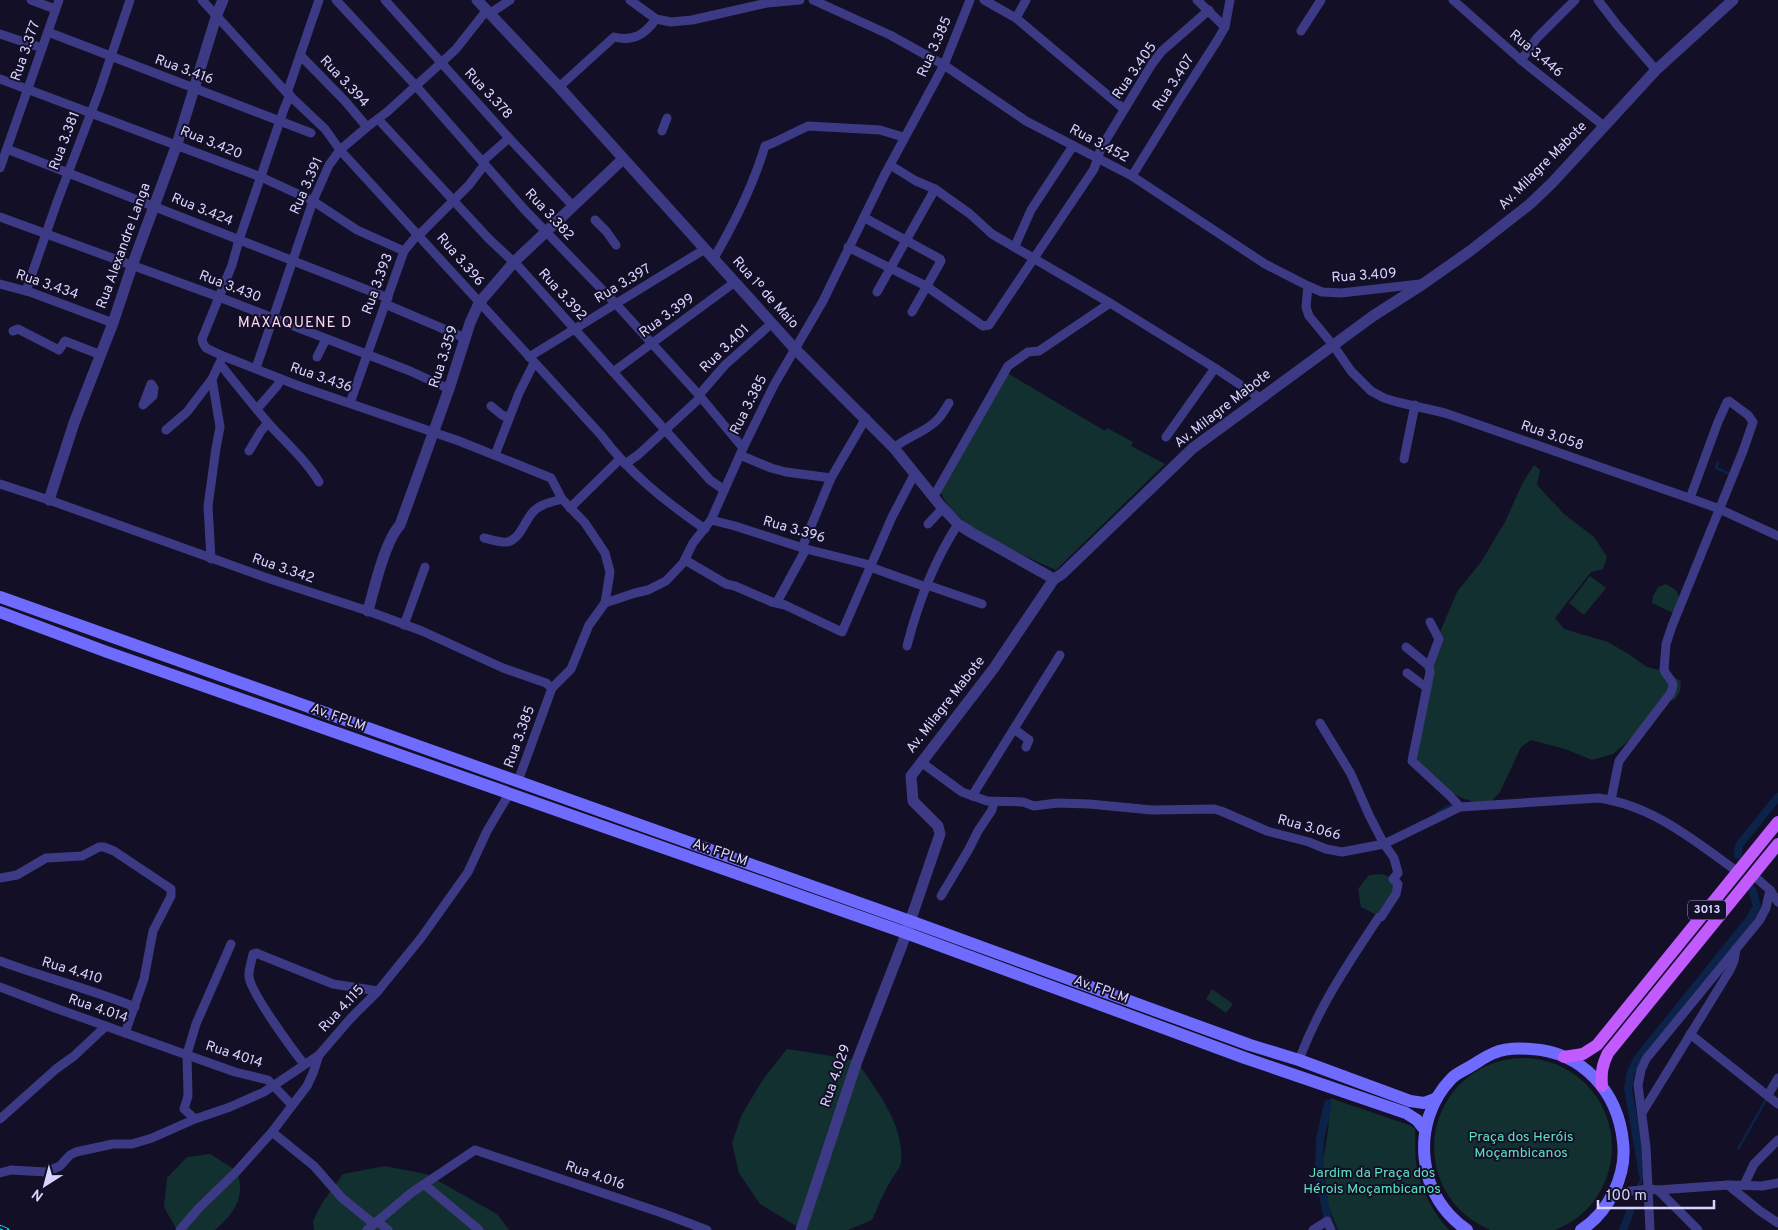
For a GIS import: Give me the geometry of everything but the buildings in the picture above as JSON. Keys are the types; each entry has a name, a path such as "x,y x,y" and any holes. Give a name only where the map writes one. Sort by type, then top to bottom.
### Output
{"main road":[{"name":"Av. FPLM","path":"0,597 518,781 912,927 1245,1058 1406,1113 1417,1120 1425,1130"},
{"name":"Av. FPLM","path":"0,612 873,922 912,927"},
{"path":"132,660 136,646"},
{"path":"464,778 468,764"},
{"name":"3013","path":"1564,1057 1583,1054 1597,1046 1778,822"},
{"name":"3013","path":"1602,1086 1601,1072 1606,1058 1645,1007 1778,844"},
{"path":"912,927 1250,1045 1299,1060 1410,1101 1424,1103 1437,1098"},
{"path":"1467,1230 1457,1223 1443,1208 1433,1190 1426,1170 1423,1150 1429,1114 1437,1098 1452,1078 1494,1052 1518,1048 1541,1050 1564,1057 1591,1074 1602,1086 1614,1105 1622,1127 1624,1149 1621,1172 1614,1193 1602,1211 1588,1226 1581,1230"}],"street":[{"path":"31,0 55,9"},
{"name":"Rua 3.377","path":"0,168 59,0"},
{"name":"Rua 3.381","path":"26,291 68,172 99,92 130,0"},
{"name":"Rua 3.396","path":"202,0 289,94 325,129 340,150 601,435 622,462 673,506 705,529"},
{"name":"Rua Alexandre Langa","path":"49,500 74,423 113,323 177,144 216,14 223,0"},
{"path":"219,297 232,265 319,0"},
{"name":"Rua 3.382","path":"336,0 416,86 516,201 616,304 651,345 700,396 741,451"},
{"name":"Rua 3.378","path":"385,0 572,205"},
{"name":"Rua 1º de Maio","path":"476,0 624,158 795,349 894,448 958,524 972,534 1054,579"},
{"name":"Rua 3.391","path":"256,368 313,201 329,165 340,150 416,86 456,49 488,12 510,0"},
{"path":"630,0 656,19 671,22 692,20 767,3 800,0"},
{"name":"Rua 3.452","path":"813,0 890,35 944,65 1008,110 1132,176 1265,264 1308,286"},
{"name":"Rua 3.385","path":"518,781 552,688 571,669 589,625 604,603 660,586 685,560 711,520 741,451 774,385 824,301 848,247 903,137 944,65 970,0"},
{"path":"984,0 1016,18 1124,109"},
{"path":"1016,18 1026,0"},
{"path":"1197,0 1225,26"},
{"name":"Rua 3.407","path":"1132,176 1225,26 1230,0"},
{"path":"1301,30 1321,0"},
{"name":"Rua 3.446","path":"1453,0 1521,60 1604,126"},
{"path":"1521,60 1537,38 1575,0"},
{"path":"1598,0 1656,70"},
{"name":"Av. Milagre Mabote","path":"912,927 940,834 938,826 913,802 910,776 994,668 1054,579 1075,562 1193,448 1333,345 1484,241 1530,204 1656,70 1734,0"},
{"name":"Rua 3.405","path":"926,286 984,326 989,325 1094,169 1101,148 1152,64 1162,51 1209,10"},
{"path":"558,87 614,37 621,39 638,37 650,28 656,19"},
{"name":"Rua 3.416","path":"48,32 311,133"},
{"path":"0,34 42,48"},
{"name":"Rua 3.394","path":"300,56 345,100 367,127"},
{"name":"Rua 3.420","path":"0,79 261,177 313,201 345,224 404,251"},
{"path":"662,132 667,118"},
{"name":"Rua 3.392","path":"378,119 489,239 514,262 710,480 724,490"},
{"path":"714,258 732,228 752,185 765,146 768,144 774,143 808,126 880,130 903,137"},
{"name":"Rua 3.393","path":"350,403 404,251 469,185 484,162 509,138"},
{"path":"1015,246 1031,210 1073,146"},
{"name":"Rua 3.424","path":"7,149 294,261 465,338"},
{"name":"Rua 3.359","path":"368,611 386,552 395,531 400,526 449,389 465,338 479,303 514,262 545,231 624,158"},
{"path":"890,165 935,190 970,214 992,234 1110,303 1260,398"},
{"path":"877,292 935,190"},
{"name":"Rua 3.430","path":"0,217 219,297 410,371 449,389"},
{"path":"864,218 940,259 941,262 912,312"},
{"path":"595,220 616,245"},
{"path":"848,247 926,286"},
{"name":"Rua 3.397","path":"532,360 575,330 706,249"},
{"name":"Rua 3.399","path":"614,372 736,282"},
{"name":"Rua 3.409","path":"1308,286 1322,292 1341,293 1423,284"},
{"name":"Rua 3.434","path":"1,286 26,291 113,323"},
{"path":"1308,286 1307,312 1333,345"},
{"name":"Rua 3.436","path":"219,297 202,339 206,348 221,360 256,368 400,422 434,432 551,478 562,499 585,523 605,553 610,572 604,603"},
{"path":"934,496 1008,366 1028,352 1039,351 1046,347 1110,303"},
{"name":"Rua 3.401","path":"570,508 622,462 638,456 700,396 726,365 772,323"},
{"path":"13,331 18,329 59,350 65,342 101,355"},
{"path":"317,357 326,339"},
{"name":"Rua 3.058","path":"1333,345 1351,371 1371,391 1384,398 1445,413 1690,498 1778,536"},
{"path":"166,430 187,412 212,379 221,360 268,423 313,472 318,482"},
{"path":"495,455 532,360"},
{"path":"1166,437 1215,368"},
{"path":"211,559 208,506 220,427 212,379"},
{"path":"257,409 282,379"},
{"path":"1612,800 1619,761 1673,688 1672,681 1664,670 1666,644 1753,422 1729,401 1718,422 1690,498"},
{"path":"894,448 910,436 937,421 949,403"},
{"path":"491,406 502,416 509,418"},
{"path":"1404,459 1415,406"},
{"path":"777,602 804,548 831,478 866,418"},
{"path":"249,451 268,423"},
{"path":"741,451 778,470 831,478"},
{"path":"685,560 726,584 777,602 842,632 900,500 915,473"},
{"name":"Rua 3.342","path":"0,484 211,559 368,611 422,631 503,668 546,683 552,688"},
{"path":"484,538 505,543 512,540 524,526 532,512 540,506 562,499"},
{"path":"928,524 943,508"},
{"name":"Rua 3.396","path":"711,520 870,566 982,604"},
{"path":"907,646 927,586 943,549 958,524"},
{"path":"404,625 425,567"},
{"path":"1430,622 1439,639 1429,666 1430,672 1412,761 1460,807"},
{"path":"1406,647 1429,666"},
{"path":"972,796 1060,655"},
{"path":"1407,673 1427,688"},
{"path":"1299,1060 1316,1018 1334,986 1396,894 1398,884 1393,879 1398,873 1394,858 1384,844 1369,815 1352,774 1320,723"},
{"path":"1014,729 1029,740 1026,746"},
{"name":"Rua 3.066","path":"921,762 962,792 987,801 1023,802 1034,806 1057,803 1152,810 1214,809 1267,831 1342,852 1384,844 1460,807 1598,798 1628,805 1665,821 1698,842 1738,872"},
{"name":"Rua 4.115","path":"180,1230 199,1208 238,1171 272,1132 306,1086 319,1055 350,1019 378,991 421,938 468,872 487,831 509,794"},
{"path":"941,896 992,810 994,802"},
{"path":"0,878 18,875 46,858 82,856 95,848 104,847 114,850 170,887 171,896 153,931 144,979 126,1033"},
{"path":"1753,875 1770,890 1778,902"},
{"path":"1650,1230 1654,1190 1638,1085 1641,1070 1646,1059 1759,921 1766,908 1770,890"},
{"name":"Rua 4.029","path":"801,1230 857,1061 912,927"},
{"path":"195,1119 184,1109 188,1096 188,1054 196,1024 230,944"},
{"path":"1642,1113 1730,970 1734,961 1736,947"},
{"path":"304,1064 253,988 249,976 253,954 256,953 333,984 378,991"},
{"name":"Rua 4.410","path":"0,961 29,972 98,992 135,1007"},
{"name":"Rua 4.014","path":"0,987 188,1054"},
{"path":"1693,1001 1705,1009"},
{"path":"0,1119 106,1026"},
{"path":"1690,1034 1778,1104"},
{"name":"Rua 4014","path":"188,1054 235,1072 268,1080 292,1105"},
{"path":"0,1172 11,1170 46,1172 60,1166 70,1155 76,1152 113,1144 132,1144 152,1138 264,1092 319,1055"},
{"path":"1768,1095 1778,1078"},
{"path":"272,1132 314,1166 342,1198 372,1225 388,1230"},
{"path":"1744,1186 1754,1164 1778,1140"},
{"name":"Rua 4.016","path":"426,1185 473,1151 478,1150 707,1230"},
{"path":"1614,1193 1728,1185 1762,1186 1778,1183"},
{"path":"372,1225 401,1201 426,1185 479,1230"},
{"path":"1728,1185 1778,1223"},
{"path":"1654,1190 1698,1230"},
{"path":"1313,1230 1327,1221 1331,1230"}],"green space":[{"path":"1007,373 1105,431 1107,428 1133,442 1131,446 1165,464 1056,570 1008,548 972,527 957,515 946,502 940,489"},
{"path":"1534,465 1540,470 1537,485 1564,514 1594,537 1607,557 1603,569 1591,572 1555,618 1564,629 1608,642 1647,667 1659,670 1681,681 1680,691 1675,699 1657,707 1636,734 1613,754 1592,760 1565,749 1531,740 1521,747 1500,792 1491,802 1473,802 1447,790 1416,765 1440,632 1457,592 1481,562 1505,522 1522,484"},
{"path":"1590,576 1606,588 1584,615 1569,603"},
{"path":"1666,584 1676,590 1680,599 1673,613 1652,603 1653,596 1658,587"},
{"path":"1383,874 1393,879 1402,889 1396,901 1381,917 1361,907 1358,889 1369,875"},
{"path":"1212,989 1233,1004 1226,1013 1206,999"},
{"path":"787,1049 857,1061 888,1108 894,1121 901,1148 901,1164 885,1191 872,1220 848,1230 803,1230 760,1204 739,1173 732,1143 742,1114 764,1078"},
{"name":"Praça dos Heróis Moçambicanos","path":"1514,1058 1532,1058 1549,1061 1565,1068 1580,1078 1592,1090 1602,1105 1609,1121 1612,1147 1611,1164 1606,1181 1592,1204 1580,1216 1565,1226 1549,1233 1532,1236 1514,1236 1497,1233 1481,1226 1466,1216 1454,1204 1444,1189 1437,1173 1434,1156 1434,1138 1437,1121 1444,1105 1454,1090 1466,1078 1481,1068 1497,1061"},
{"name":"Jardim da Praça dos Hérois Moçambicanos","path":"1330,1098 1412,1126 1415,1129 1416,1163 1422,1185 1433,1209 1449,1230 1338,1230 1328,1205 1323,1161 1328,1131"},
{"path":"210,1154 237,1171 240,1189 233,1211 215,1230 177,1230 164,1207 167,1178 187,1157"},
{"path":"385,1166 426,1174 497,1214 509,1230 314,1230 313,1221 322,1203 343,1174"}],"waterway":[{"path":"1718,462 1716,468 1732,475"},
{"path":"1738,855 1739,845 1778,797"},
{"path":"1437,813 1448,806 1454,805"},
{"path":"1638,1189 1643,1174 1628,1088 1631,1072 1638,1058 1749,920 1757,906 1752,889"},
{"path":"1643,1175 1628,1088 1631,1072 1638,1058 1749,920 1757,906 1752,889"},
{"path":"1738,1149 1767,1098"},
{"path":"1328,1104 1320,1139 1319,1174 1328,1220 1331,1226"},
{"path":"1623,1230 1630,1212"}],"railway":[{"path":"0,1227 7,1230"}],"district":[{"name":"MAXAQUENE D","path":"295,323"}]}
